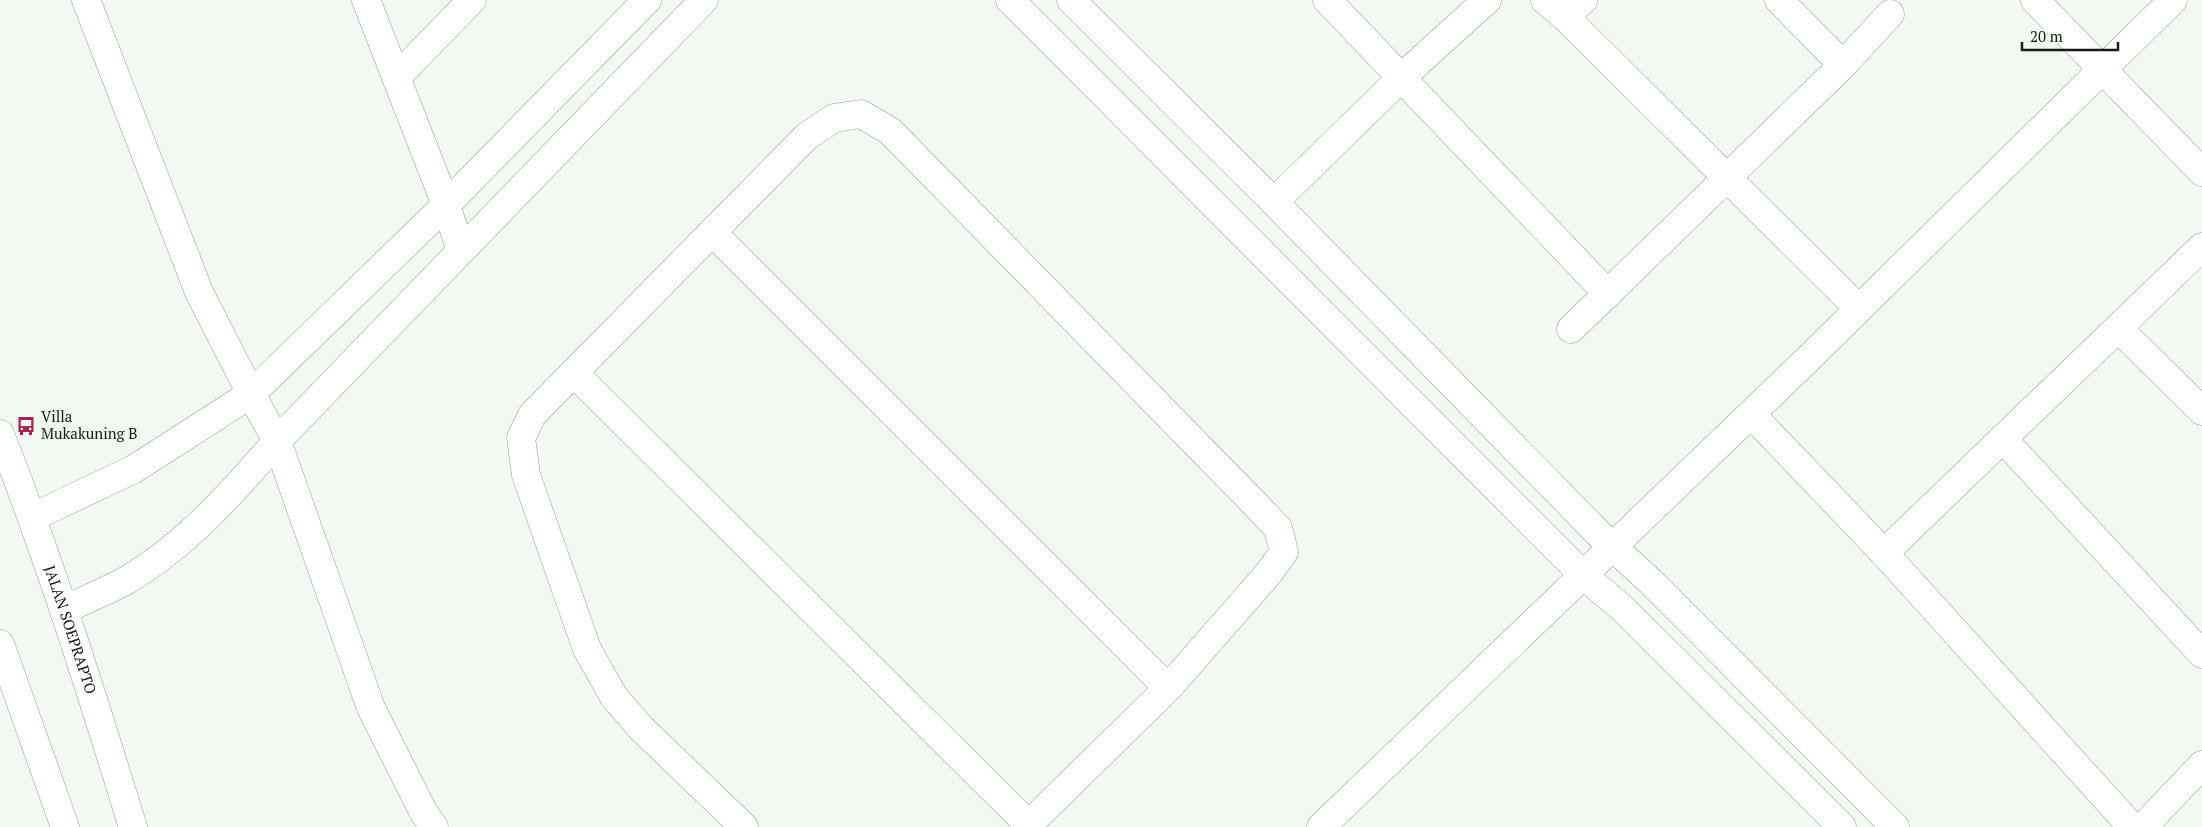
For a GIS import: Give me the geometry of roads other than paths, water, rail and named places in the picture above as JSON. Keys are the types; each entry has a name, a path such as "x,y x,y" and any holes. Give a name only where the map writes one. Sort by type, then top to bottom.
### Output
{"main road":[{"path":"86,0 199,292 277,441 371,708 424,813 434,827"},
{"path":"366,0 446,205 460,251"},
{"path":"396,78 472,0"},
{"path":"33,518 134,470 251,394 446,205 647,0"},
{"path":"64,609 126,580 179,544 236,488 277,441 704,0"},
{"path":"1010,0 1584,575 1622,609 1842,827"},
{"path":"1071,0 1274,202 1613,547 1651,582 1895,827"},
{"path":"1327,0 1608,294"},
{"path":"1274,202 1401,78 1487,0"},
{"path":"1779,0 1843,65"},
{"path":"2035,0 2202,172"},
{"path":"1321,827 1752,414 2172,0"},
{"path":"1565,6 1728,178 1859,309"},
{"path":"1571,329 1843,65 1890,14"},
{"path":"574,373 1028,826 1168,688 1268,574 1284,552 1278,528 890,131 861,114 834,118 807,136 532,415 521,438 526,475 588,649 614,697 642,729 744,827"},
{"path":"712,232 1168,688"},
{"path":"1884,553 2202,247"},
{"path":"2118,328 2202,412"},
{"path":"1752,414 1884,553 2132,827"},
{"name":"JALAN SOEPRAPTO","path":"0,434 33,518 64,609 133,827"},
{"path":"2003,439 2202,654"},
{"path":"0,644 65,827"},
{"path":"2143,827 2202,765"}],"place":[{"name":"Villa Mukakuning B","path":"26,426"}]}
